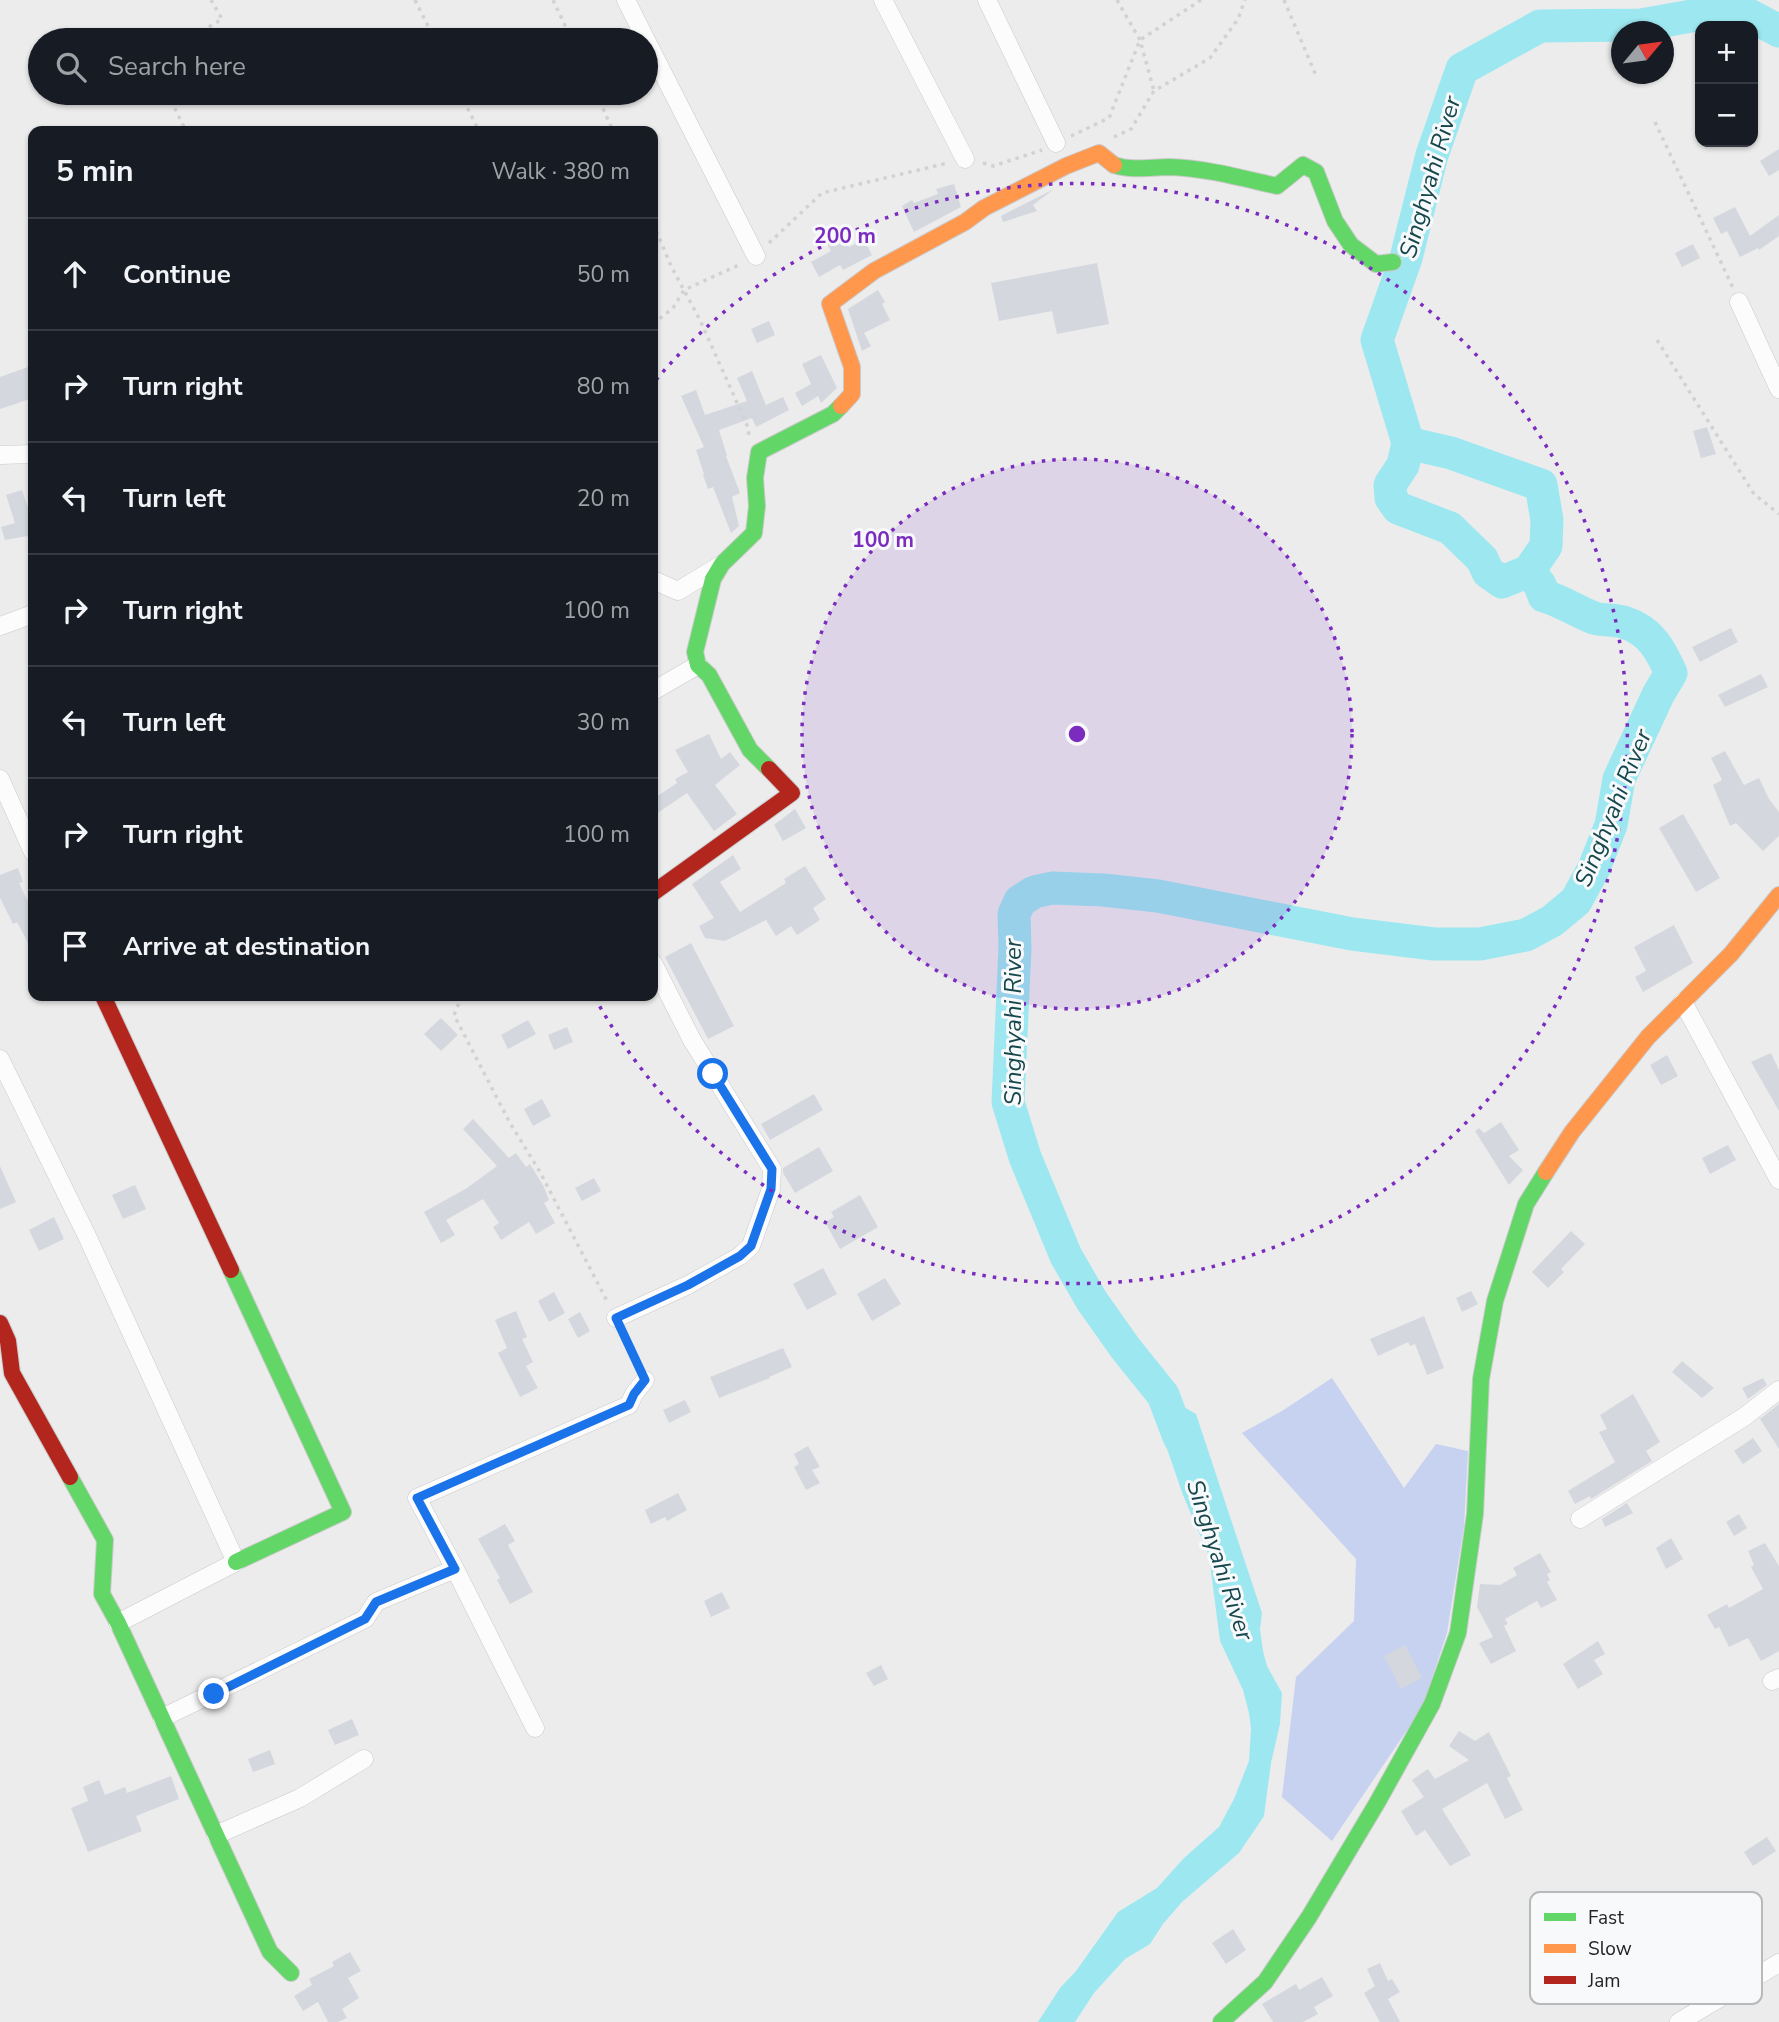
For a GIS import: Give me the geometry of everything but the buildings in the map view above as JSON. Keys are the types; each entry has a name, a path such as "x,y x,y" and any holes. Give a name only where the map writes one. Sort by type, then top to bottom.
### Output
{"street":[{"path":"626,0 640,28"},
{"path":"883,0 965,159"},
{"path":"987,0 1056,143"},
{"path":"658,64 756,256"},
{"path":"658,582 678,591 722,564 754,533 757,506 755,478 759,452 833,414 852,394 852,367 830,304 874,271 965,222 1012,193 1066,166 1099,153 1116,166 1207,171 1277,186 1303,164 1316,172 1335,220 1351,246 1376,264 1393,262"},
{"path":"1739,302 1779,389"},
{"path":"0,455 28,454"},
{"path":"658,890 792,793 750,750 709,675 698,665 695,652 713,579 722,564"},
{"path":"0,626 28,616"},
{"path":"658,688 698,665"},
{"path":"0,779 28,841"},
{"path":"1221,2022 1265,1982 1309,1917 1432,1704 1458,1633 1475,1514 1481,1379 1495,1301 1526,1204 1572,1132 1648,1037 1777,904"},
{"path":"616,1318 688,1285 740,1256 751,1246 771,1189 772,1169 692,1040 658,973"},
{"path":"105,1001 342,1512 236,1562 118,1623"},
{"path":"1683,1002 1779,1180"},
{"path":"0,1059 87,1236 236,1562"},
{"path":"0,1323 8,1341 12,1373 105,1541 102,1594 118,1623 270,1952 291,1973"},
{"path":"535,1728 417,1498 629,1405 645,1380"},
{"path":"1580,1519 1744,1417 1779,1390"},
{"path":"162,1718 365,1619 376,1602 455,1569"},
{"path":"216,1835 300,1798 364,1759"},
{"path":"1762,1973 1779,1963"},
{"path":"1679,2022 1710,2004"}],"path":[{"path":"207,28 222,19 211,0"},
{"path":"415,0 429,28"},
{"path":"553,0 566,28"},
{"path":"1118,0 1140,40 1154,91"},
{"path":"658,320 673,308 684,290 756,256 822,192 965,159 993,166 1033,154 1109,118 1140,40 1201,0"},
{"path":"1108,140 1132,129 1154,91 1210,58 1238,19 1245,0"},
{"path":"1284,0 1317,78"},
{"path":"173,105 184,126"},
{"path":"466,105 476,126"},
{"path":"601,105 611,126"},
{"path":"1655,122 1739,302"},
{"path":"658,234 742,413 749,436"},
{"path":"1657,340 1754,494 1779,514"},
{"path":"460,1001 454,1014 510,1123 540,1172 645,1380"}],"shaded area":[{"path":"1332,1378 1404,1488 1436,1444 1468,1451 1464,1526 1447,1633 1422,1708 1332,1841 1282,1797 1296,1677 1354,1621 1356,1559 1242,1433"}],"water":[{"path":"1163,1395 1196,1414 1262,1613 1260,1629 1267,1666 1282,1693 1280,1724 1271,1763 1264,1816 1239,1853 1182,1902 1150,1944 1125,1959 1094,1993 1075,2022 1038,2022 1060,1988 1076,1971 1118,1912 1157,1888 1184,1858 1219,1827 1249,1761 1249,1713 1243,1690 1220,1641 1209,1556 1183,1495 1158,1423"}],"waterway":[{"name":"Singhyahi River","path":"1179,1437 1163,1395 1092,1301 1066,1256 1025,1157 1008,1102 1014,914 1020,901 1034,892 1052,888 1103,890 1158,896 1352,934 1434,944 1480,944 1526,935 1552,921 1576,901 1594,868 1611,825 1619,779 1671,673 1654,643 1642,631 1622,622 1594,618 1544,596 1540,585 1529,571 1546,546 1547,520 1541,485 1451,453 1408,443 1377,340 1406,258 1432,155 1462,69 1540,26 1641,25 1736,8 1779,31"},
{"name":"Singhyahi River","path":"1408,443 1403,465 1390,485 1391,498 1398,508 1450,528 1482,559 1488,572 1502,582 1529,571"}],"traffic: fast":[{"path":"1114,165 1196,169 1277,186 1303,165 1316,172 1335,221 1351,245 1376,264 1393,262"},
{"path":"769,769 750,750 709,675 698,665 695,652 713,579 722,564 754,533 757,506 755,478 759,452 833,414 841,406"},
{"path":"1221,2022 1265,1982 1309,1917 1432,1704 1458,1633 1475,1514 1481,1379 1495,1301 1526,1204 1546,1172"},
{"path":"231,1270 343,1512 236,1562"},
{"path":"70,1477 105,1540 102,1594 118,1623 270,1952 291,1973"}],"traffic: slow":[{"path":"841,406 852,394 852,367 830,304 874,271 965,222 984,208 1066,166 1099,153 1114,165"},
{"path":"1546,1172 1572,1132 1648,1037 1731,954 1779,895"}],"traffic: jam":[{"path":"658,889 792,793 769,769"},
{"path":"105,1001 231,1270"},
{"path":"0,1323 8,1341 12,1373 70,1477"}],"route":[{"path":"214,1694 365,1619 376,1602 455,1569 417,1498 629,1405 645,1380 616,1318 688,1285 740,1256 751,1246 771,1189 772,1169 713,1074"}]}
